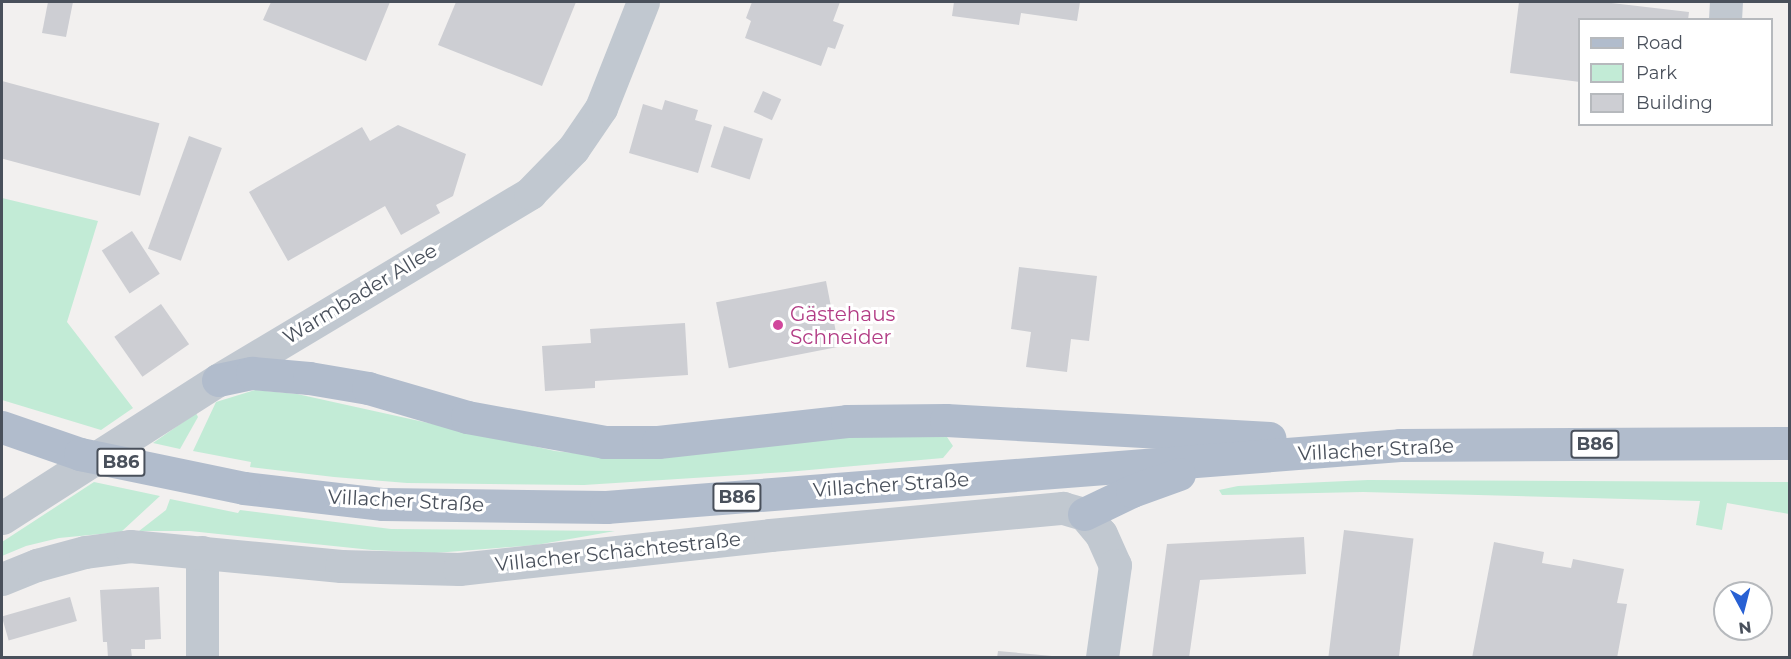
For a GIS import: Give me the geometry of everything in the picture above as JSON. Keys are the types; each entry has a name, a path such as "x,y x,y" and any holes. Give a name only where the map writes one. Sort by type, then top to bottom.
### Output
{"main road":[{"path":"218,380 252,373 309,378 368,388 467,417 604,442 658,442 847,421 946,420 1400,446"},
{"name":"Villacher Straße","path":"2,427 80,454 244,488 383,504 606,507 1400,446 1790,443"},
{"path":"1084,514 1132,491 1230,459"}],"street":[{"name":"Warmbader Allee","path":"4,509 530,193 573,149 601,108 643,2"},
{"path":"1725,18 1726,2"},
{"name":"Villacher Schächtestraße","path":"2,579 37,565 130,546 341,566 459,569 770,535 1063,508 1084,514"},
{"path":"1084,514 1101,534 1115,565 1102,657"},
{"path":"202,552 202,657"}],"green space":[{"path":"2,198 98,221 67,322 133,408 101,430 2,400"},
{"path":"255,390 297,394 555,451 583,454 845,436 945,434 953,446 943,458 787,472 584,485 407,483 334,477 250,467 251,462 193,451 216,402"},
{"path":"196,413 198,417 180,449 153,443"},
{"path":"1368,480 1789,482 1789,514 1727,503 1722,530 1696,525 1700,501 1363,492 1222,495 1219,490 1238,486"},
{"path":"94,482 160,496 121,532 59,538 26,546 2,556 2,542"},
{"path":"170,499 238,513 240,510 391,529 615,531 536,545 435,553 372,550 190,531 139,531 166,510"}],"building":[{"path":"48,2 73,2 66,37 42,33"},
{"path":"271,2 390,2 366,61 263,20"},
{"path":"456,2 576,2 542,86 438,45"},
{"path":"752,2 840,2 833,21 844,25 835,49 828,47 821,66 745,38 751,21 746,18"},
{"path":"954,2 1080,2 1077,21 1021,13 1019,25 952,16"},
{"path":"1519,2 1603,2 1689,12 1688,18 1578,18 1578,82 1510,73"},
{"path":"2,81 159,123 140,196 2,159"},
{"path":"763,91 781,99 772,120 754,112"},
{"path":"665,100 698,110 695,120 712,125 698,173 629,153 643,104 662,110"},
{"path":"398,125 466,154 453,196 436,205 440,213 401,235 385,206 288,261 249,192 362,127 370,141"},
{"path":"724,126 763,139 750,180 711,167"},
{"path":"189,136 222,148 181,261 148,249"},
{"path":"132,231 160,274 130,293 102,251"},
{"path":"1019,267 1097,276 1089,341 1071,339 1067,372 1026,367 1031,332 1011,329"},
{"name":"Gästehaus Schneider","path":"826,281 839,347 729,368 716,302"},
{"path":"161,304 189,344 142,377 114,337"},
{"path":"685,323 688,375 595,381 595,388 545,391 542,346 591,343 590,329"},
{"path":"1344,530 1413,539 1399,658 1328,658"},
{"path":"1304,537 1306,574 1200,580 1189,658 1152,658 1167,544"},
{"path":"1494,542 1544,552 1542,563 1571,568 1573,559 1624,569 1617,603 1627,604 1617,658 1472,658"},
{"path":"159,587 161,639 145,640 145,649 131,649 132,658 108,658 107,642 103,642 100,590"},
{"path":"70,597 77,621 9,641 2,616"},
{"path":"998,651 1052,656 1051,658 997,658"}],"place":[{"name":"Gästehaus Schneider","path":"778,325"}]}
